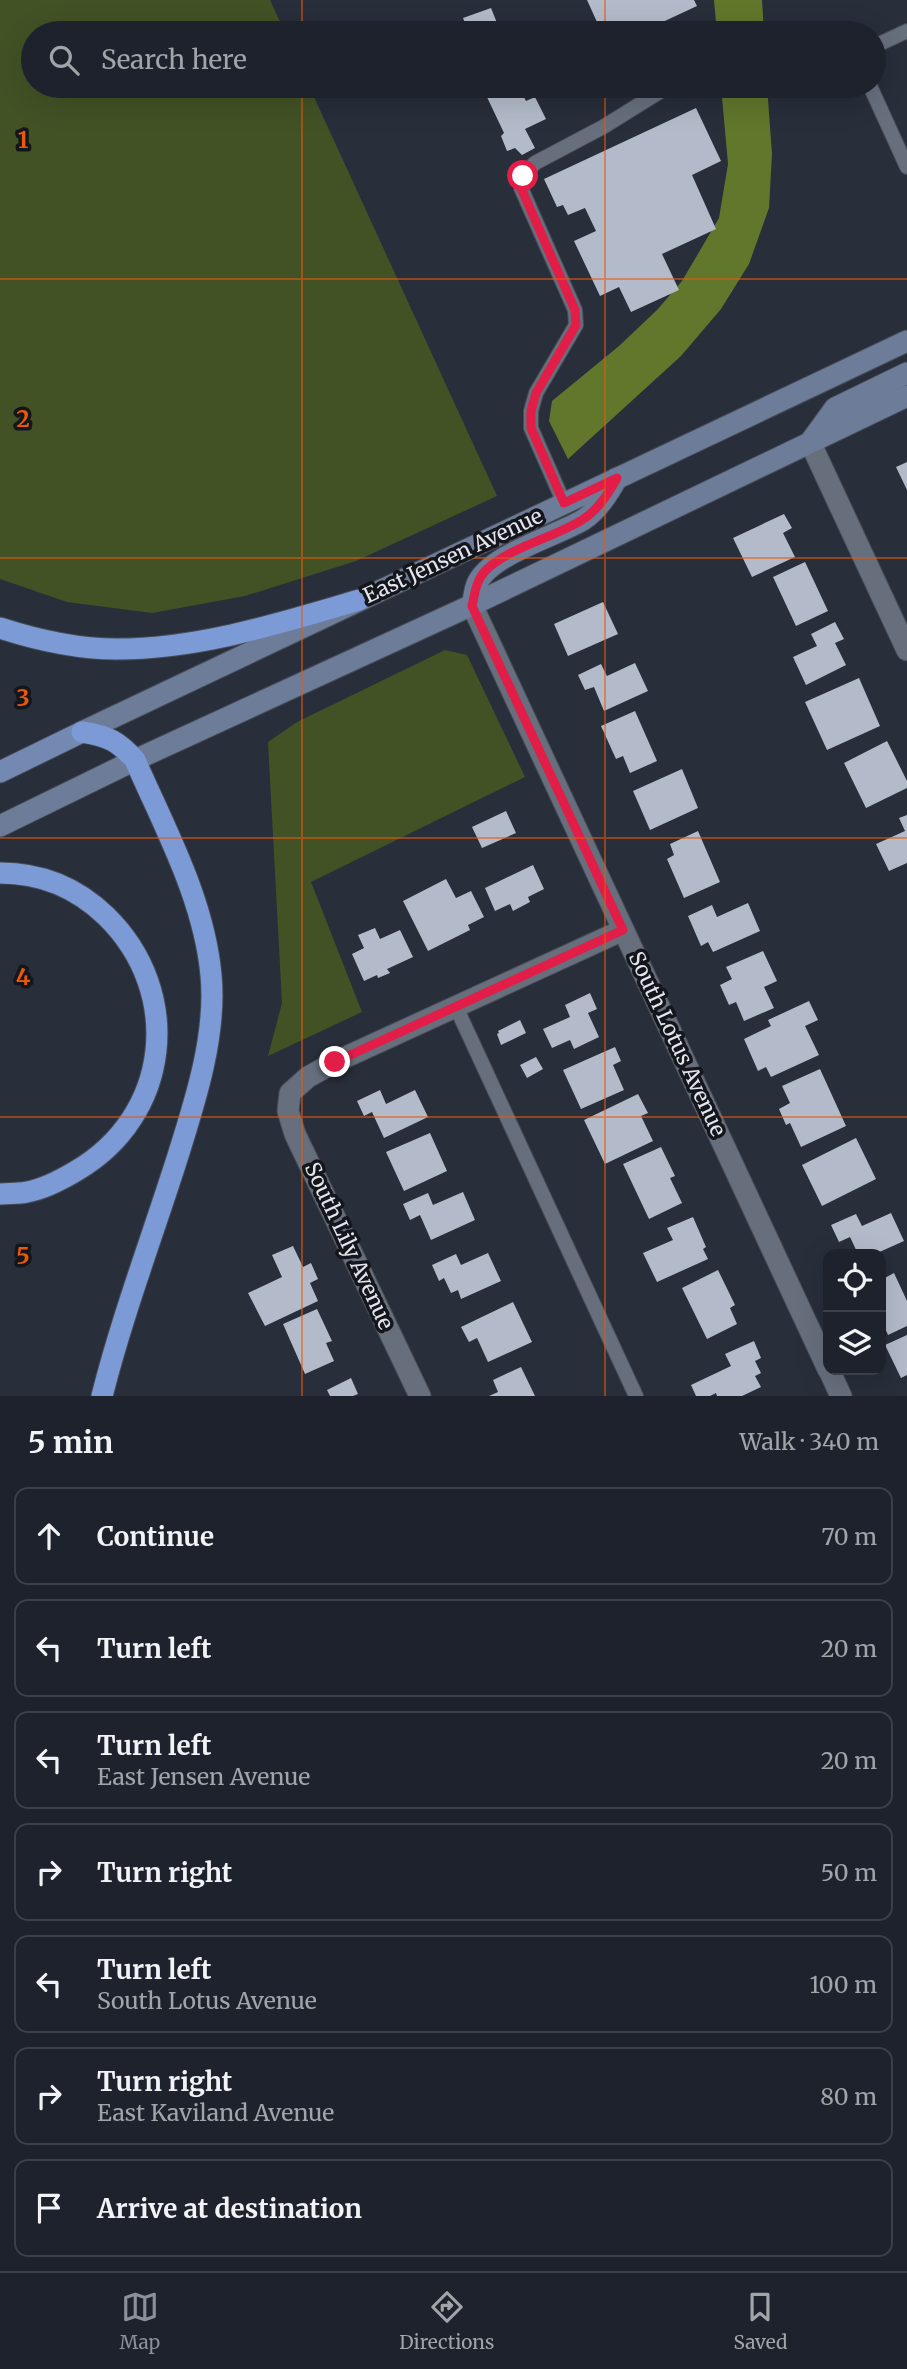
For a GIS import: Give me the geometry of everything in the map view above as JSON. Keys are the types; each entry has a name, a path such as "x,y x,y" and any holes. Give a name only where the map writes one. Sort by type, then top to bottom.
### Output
{"highway":[{"path":"0,628 32,638 75,646 117,649 195,642 275,625 359,600"},
{"path":"82,732 102,735 121,745 135,760 188,882 205,935 211,976 211,1011 202,1069 186,1129 102,1396"},
{"path":"0,873 18,873 57,882 90,901 117,927 134,949 150,981 156,1018 152,1072 141,1105 126,1128 109,1147 88,1164 59,1181 27,1192 0,1194"}],"main road":[{"name":"East Jensen Avenue","path":"0,772 907,341"},
{"path":"810,443 835,408 907,373"},
{"path":"0,826 135,760 472,606 907,396"},
{"path":"472,606 477,583 485,571 507,556 584,519 604,500 617,478"}],"street":[{"path":"810,443 907,650"},
{"name":"South Lotus Avenue","path":"472,606 823,1358"},
{"path":"456,1007 623,930"},
{"name":"South Lily Avenue","path":"420,1396 295,1134 288,1111 290,1093 308,1077 456,1007"},
{"name":"South Lotus Avenue","path":"831,1375 841,1396"}],"lane":[{"path":"886,41 907,31"},
{"path":"564,503 531,428 531,411 536,393 576,325 575,310 521,188 523,176 535,163 603,127 650,98"},
{"path":"875,98 907,167"},
{"path":"456,1007 636,1396"}],"shaded area":[{"path":"0,0 270,0 280,21 21,21 21,98 315,98 497,496 356,561 245,596 152,613 67,602 0,579"},
{"path":"714,0 762,0 763,21 716,21"},
{"path":"722,98 768,98 772,154 769,208 749,264 721,309 681,356 568,459 549,421 552,401 619,346 657,310 682,281 719,218 728,164"},
{"path":"445,650 467,655 525,777 311,882 362,1012 268,1056 282,1003 268,742 297,722"}],"building":[{"path":"587,0 694,0 697,6 665,21 597,21"},
{"path":"491,8 496,21 464,21 463,18"},
{"path":"487,98 524,98 526,101 536,98 546,119 525,129 535,148 522,155 515,148 507,151 501,136 504,133"},
{"path":"696,108 721,161 692,175 716,229 662,254 679,290 631,312 619,287 600,296 574,241 596,231 585,208 568,215 563,205 557,207 544,179"},
{"path":"907,462 907,490 896,467"},
{"path":"784,514 792,528 783,533 795,557 752,577 733,538"},
{"path":"805,562 828,611 796,626 773,577"},
{"path":"603,602 618,634 568,656 554,624"},
{"path":"835,622 844,639 835,643 846,665 806,685 793,657 817,646 811,634"},
{"path":"635,663 648,691 604,711 594,687 585,690 578,675 601,664 607,676"},
{"path":"859,678 880,726 827,750 805,702"},
{"path":"635,711 657,761 630,773 623,756 616,759 601,726"},
{"path":"887,741 907,781 907,788 866,808 844,763"},
{"path":"682,769 698,808 650,830 633,791"},
{"path":"506,811 516,833 482,848 472,827"},
{"path":"907,815 907,863 889,871 876,844 905,831 899,818"},
{"path":"698,831 720,882 684,898 667,859 674,855 670,844"},
{"path":"533,865 544,889 528,897 530,902 513,911 510,904 495,911 485,888"},
{"path":"446,879 456,898 471,891 484,917 468,925 470,930 428,951 403,901"},
{"path":"748,903 760,931 713,952 708,942 701,946 688,916 712,905 717,917"},
{"path":"375,928 380,939 400,930 413,957 387,969 390,973 364,981 352,954 364,948 358,935"},
{"path":"763,951 777,981 764,987 774,1008 744,1021 736,1002 729,1005 720,985 732,979 726,967"},
{"path":"590,993 597,1009 588,1013 599,1037 574,1049 570,1040 552,1048 543,1029 570,1017 565,1005"},
{"path":"809,1001 818,1020 805,1026 819,1055 771,1077 766,1067 758,1071 744,1039 771,1026 768,1020"},
{"path":"520,1020 526,1033 501,1045 498,1031"},
{"path":"615,1047 621,1061 613,1065 624,1090 581,1109 563,1070"},
{"path":"536,1057 543,1069 527,1078 520,1065"},
{"path":"820,1069 846,1126 801,1147 790,1123 786,1125 779,1109 790,1103 782,1086"},
{"path":"380,1090 386,1104 415,1090 428,1117 384,1138 372,1112 364,1116 357,1101"},
{"path":"638,1094 648,1113 641,1116 653,1141 605,1164 584,1120"},
{"path":"430,1133 447,1171 404,1191 386,1152"},
{"path":"856,1138 876,1179 822,1206 802,1165"},
{"path":"661,1147 675,1176 670,1178 682,1203 649,1219 623,1164"},
{"path":"463,1192 475,1220 431,1240 420,1215 410,1220 403,1204 428,1193 433,1205"},
{"path":"891,1213 904,1241 886,1249 856,1249 850,1237 839,1242 831,1225 856,1214 862,1226"},
{"path":"693,1217 706,1247 703,1249 708,1259 657,1282 643,1253 673,1240 667,1228"},
{"path":"293,1246 303,1267 311,1263 318,1279 310,1283 318,1301 265,1326 248,1293 282,1277 272,1255"},
{"path":"488,1253 501,1281 461,1299 458,1290 451,1293 444,1278 439,1281 432,1265 456,1254 461,1265"},
{"path":"718,1270 735,1305 730,1308 737,1324 707,1339 682,1288"},
{"path":"894,1273 907,1301 907,1326 888,1335 886,1330 886,1277"},
{"path":"513,1302 532,1342 488,1362 477,1338 469,1342 461,1327"},
{"path":"317,1309 332,1341 326,1343 334,1361 305,1374 283,1324"},
{"path":"907,1335 907,1375 901,1378 886,1345"},
{"path":"754,1341 761,1358 755,1361 761,1373 755,1376 761,1387 742,1396 717,1396 716,1393 696,1396 691,1385 731,1366 725,1354"},
{"path":"521,1367 535,1396 489,1396 498,1392 493,1380"},
{"path":"351,1378 358,1394 330,1396 327,1390"}],"route":[{"path":"335,1062 623,930 472,606 477,583 485,571 507,556 584,519 604,500 617,478 564,503 531,428 531,411 536,393 576,325 575,310 521,188 523,176"}]}
